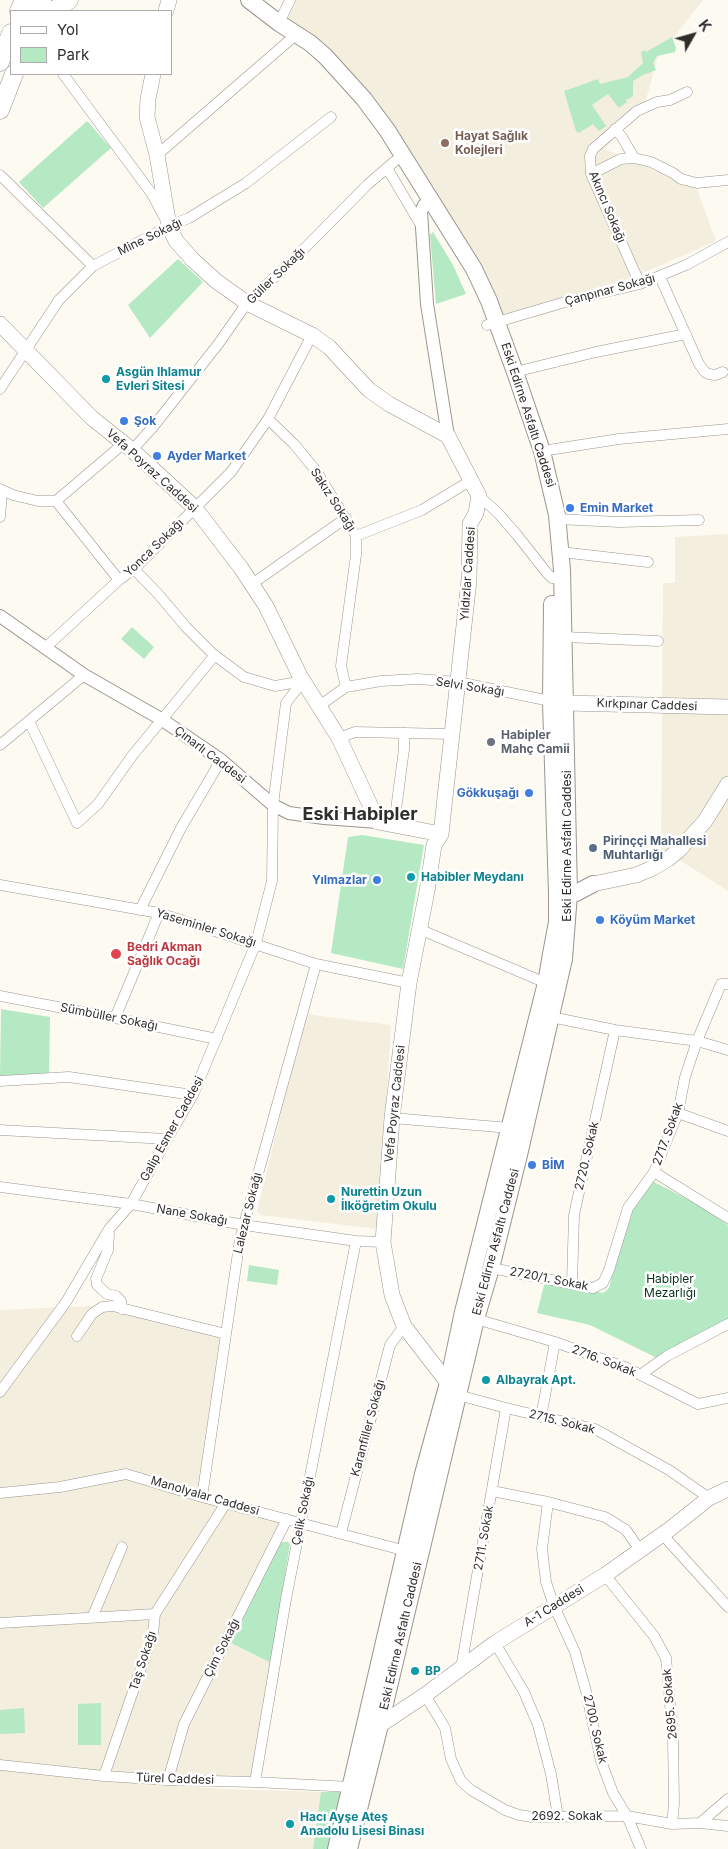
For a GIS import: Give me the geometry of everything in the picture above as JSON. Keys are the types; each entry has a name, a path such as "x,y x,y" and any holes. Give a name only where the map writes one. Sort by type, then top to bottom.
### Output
{"highway":[{"path":"54,10 69,0"},
{"path":"0,62 10,35"},
{"path":"0,110 14,75"}],"main road":[{"name":"Eski Edirne Asfaltı Caddesi","path":"250,0 278,23 310,43 331,61 379,118 395,162"},
{"name":"Eski Edirne Asfaltı Caddesi","path":"278,23 284,34 314,57 332,76 361,111 395,162 428,203 462,270 492,323 515,372 542,451 552,490 561,552 557,578 564,959 552,1017 491,1268 453,1389 423,1474 406,1551 349,1849"},
{"path":"153,75 147,117 157,155 170,226 176,241 216,281 247,303 312,335 329,347 369,390 389,404 448,436 479,496"},
{"name":"Eski Edirne Asfaltı Caddesi","path":"336,1849 351,1787 373,1723 453,1389 463,1312 546,983 564,885 556,842 559,702 564,637 557,578 545,504 492,323"},
{"name":"Vefa Poyraz Caddesi","path":"0,324 92,418 195,508 252,584 266,606 303,681 339,738 378,822"},
{"name":"Yıldızlar Caddesi","path":"419,929 428,891 434,844 441,834 469,580 470,524 476,513 479,496"},
{"name":"Kırkpınar Caddesi","path":"559,702 728,707"},
{"path":"564,885 582,891 594,884 653,868 668,859 680,850 705,821 728,784"},
{"name":"Çınarlı Caddesi","path":"378,822 441,834"},
{"name":"Vefa Poyraz Caddesi","path":"419,929 409,983 392,1118 383,1242 392,1295 404,1326 453,1389"},
{"name":"A-1 Caddesi","path":"373,1723 425,1695 495,1643 605,1575 709,1498 728,1489"}],"street":[{"path":"278,23 290,0"},
{"path":"157,155 291,40"},
{"path":"64,75 152,194 170,226"},
{"name":"Akıncı Sokağı","path":"640,284 591,174 590,156 593,149 637,111 686,92"},
{"name":"Mine Sokağı","path":"0,389 59,300 93,266 189,218 246,183 331,117"},
{"path":"615,129 634,158"},
{"path":"591,174 621,159 634,158 651,162 681,179 697,183 728,180"},
{"path":"395,162 422,226"},
{"name":"Güller Sokağı","path":"56,501 153,426 219,343 247,303 296,257 367,184 395,162"},
{"path":"0,175 93,266"},
{"path":"428,203 421,212 427,304 448,436"},
{"name":"Çanpınar Sokağı","path":"492,323 572,300 640,284 686,265 728,242"},
{"path":"660,277 692,350 705,372 715,375 723,372"},
{"path":"515,372 596,352 686,334"},
{"name":"Yonca Sokağı","path":"45,648 119,580 134,569 231,472 268,418 312,335"},
{"name":"Sakız Sokağı","path":"268,418 294,444 317,472 356,536 356,555 341,666 346,687"},
{"path":"542,451 619,439 728,429"},
{"path":"356,536 422,510 470,481"},
{"path":"0,516 1,490 38,501 56,501 119,580"},
{"path":"479,496 557,578"},
{"path":"252,584 346,518"},
{"path":"557,519 619,522 699,520"},
{"path":"561,552 648,562"},
{"path":"134,569 186,627 215,655 244,677 275,686 303,681"},
{"name":"Çınarlı Caddesi","path":"0,616 84,675 161,719 221,760 273,805 289,813 378,822"},
{"path":"564,637 658,641"},
{"path":"29,721 77,823 98,804 122,769 161,719 215,655"},
{"path":"0,745 84,675"},
{"name":"Selvi Sokağı","path":"319,706 346,687 382,681 418,679 458,682 559,702"},
{"name":"Galip Esmer Caddesi","path":"0,1392 66,1302 109,1229 131,1204 193,1095 217,1040 256,943 272,881 273,805 286,703 303,681"},
{"path":"339,738 355,732 452,734"},
{"path":"394,825 404,749 404,732"},
{"path":"140,910 181,828 221,760"},
{"name":"Yaseminler Sokağı","path":"0,885 159,913 316,964 409,983"},
{"path":"115,1018 159,913"},
{"path":"419,929 546,983"},
{"name":"Lalezar Sokağı","path":"202,1497 240,1239 316,964"},
{"name":"2717. Sokak","path":"728,984 721,984 697,1041 685,1077 678,1113 654,1172 728,1218"},
{"name":"Sümbüller Sokağı","path":"0,996 217,1040"},
{"path":"552,1017 615,1030 697,1041 728,1050"},
{"name":"2720. Sokak","path":"572,1284 574,1215 615,1030"},
{"path":"0,1081 70,1077 193,1095"},
{"path":"678,1113 728,1131"},
{"path":"392,1118 510,1128"},
{"path":"0,1130 167,1139"},
{"name":"2720/1. Sokak","path":"491,1268 593,1288 603,1283 609,1270 628,1208 654,1172"},
{"name":"Nane Sokağı","path":"0,1187 131,1204 244,1225 356,1241 383,1242"},
{"path":"109,1229 108,1250 96,1279 96,1285 107,1294 116,1296 121,1301 122,1309"},
{"name":"Çelik Sokağı","path":"255,1782 286,1599 356,1241"},
{"path":"77,1336 92,1314 102,1307 113,1306 226,1334"},
{"name":"2716. Sokak","path":"476,1319 555,1342 627,1368 698,1404 728,1398"},
{"path":"640,1375 667,1356 728,1324"},
{"name":"Karanfiller Sokağı","path":"341,1534 390,1345 404,1326"},
{"path":"541,1416 555,1342"},
{"name":"2715. Sokak","path":"453,1389 506,1408 595,1429 669,1470 709,1498"},
{"name":"2711. Sokak","path":"461,1668 506,1408"},
{"name":"Manolyalar Caddesi","path":"0,1493 60,1487 126,1474 202,1497 406,1551"},
{"path":"492,1491 548,1502 605,1517 626,1530 640,1550"},
{"name":"2700. Sokak","path":"548,1502 542,1549 546,1582 554,1606 575,1652 586,1691 601,1761 641,1849"},
{"name":"Taş Sokağı","path":"104,1776 154,1633 155,1614 226,1503"},
{"name":"Çim Sokağı","path":"168,1780 184,1724 287,1519"},
{"path":"662,1534 728,1607"},
{"path":"92,1618 122,1547"},
{"name":"2695. Sokak","path":"605,1575 654,1636 666,1658 673,1738 674,1804 672,1824"},
{"path":"0,1623 155,1614"},
{"path":"495,1643 524,1692 538,1725 558,1817"},
{"name":"2692. Sokak","path":"425,1695 445,1728 451,1759 461,1781 471,1790 505,1810 532,1817 627,1816 672,1824 728,1826"},
{"name":"Türel Caddesi","path":"0,1765 104,1776 351,1787"},
{"path":"700,1824 728,1799"}],"shaded area":[{"path":"293,0 703,0 657,59 644,107 604,149 697,189 716,241 554,312 505,324 396,136 284,17"},
{"path":"728,534 728,891 673,856 661,856 663,583 675,583 675,537"},
{"path":"305,1014 391,1025 378,1229 260,1215 257,1211"},
{"path":"117,1305 227,1335 203,1496 288,1521 227,1641 271,1663 253,1780 158,1784 225,1789 321,1792 313,1849 0,1849 0,1310"}],"green space":[{"path":"672,37 676,48 675,52 657,56 653,63 656,70 633,81 633,96 626,100 627,102 619,108 608,94 592,105 606,126 599,131 593,124 579,133 576,131 564,91 598,79 600,84 628,77 643,63 641,52 645,50 646,52"},
{"path":"87,121 111,148 43,208 19,182"},
{"path":"433,232 453,265 466,294 436,304 430,235"},
{"path":"178,259 203,282 150,338 128,305"},
{"path":"132,627 154,647 144,659 121,639"},
{"path":"362,835 424,845 403,969 331,953 348,837"},
{"path":"1,1009 50,1017 49,1074 0,1076"},
{"name":"Habipler Mezarlığı","path":"650,1180 695,1203 728,1225 728,1320 659,1359 590,1325 537,1313 545,1281 603,1293 609,1288 629,1211"},
{"path":"249,1265 279,1270 277,1285 247,1281"},
{"path":"279,1542 288,1542 290,1544 271,1663 231,1643"},
{"path":"101,1703 101,1745 78,1745 78,1704"},
{"path":"24,1708 25,1733 0,1734 0,1710"},
{"path":"321,1792 343,1792 331,1849 313,1849"}],"place":[{"name":"Hayat Sağlık Kolejleri","path":"445,143"},
{"name":"Asgün Ihlamur Evleri Sitesi","path":"106,379"},
{"name":"Şok","path":"124,421"},
{"name":"Ayder Market","path":"157,456"},
{"name":"Emin Market","path":"570,508"},
{"name":"Habipler Mahç Camii","path":"491,742"},
{"name":"Gökkuşağı","path":"529,793"},
{"name":"Pirinççi Mahallesi Muhtarlığı","path":"593,848"},
{"name":"Habibler Meydanı","path":"411,877"},
{"name":"Yılmazlar","path":"377,880"},
{"name":"Köyüm Market","path":"600,920"},
{"name":"Bedri Akman Sağlık Ocağı","path":"116,954"},
{"name":"BİM","path":"532,1165"},
{"name":"Nurettin Uzun İlköğretim Okulu","path":"331,1199"},
{"name":"Albayrak Apt.","path":"486,1380"},
{"name":"BP","path":"415,1671"},
{"name":"Hacı Ayşe Ateş Anadolu Lisesi Binası","path":"290,1824"}],"district":[{"name":"Eski Habipler","path":"360,815"}]}
